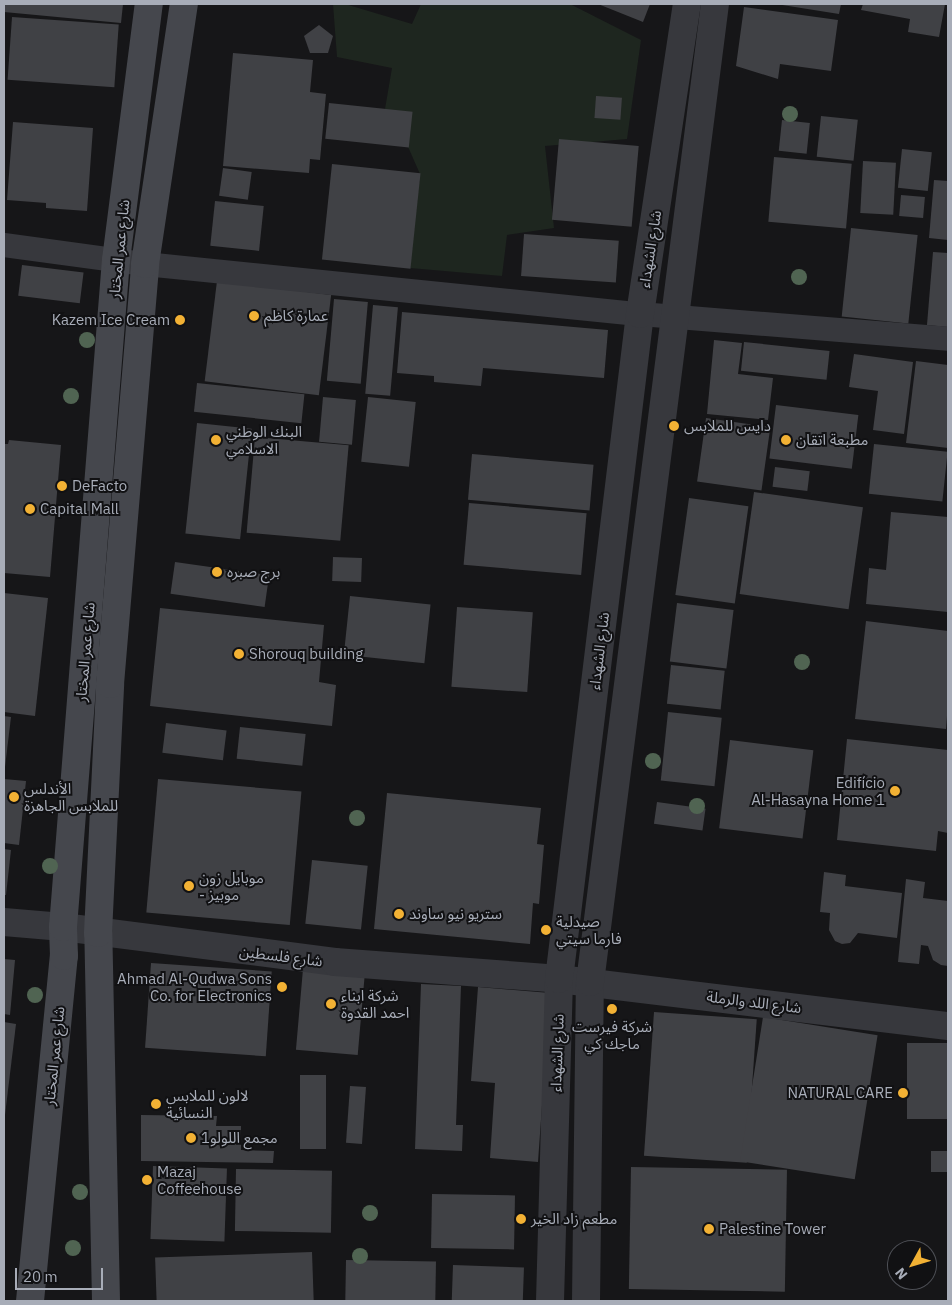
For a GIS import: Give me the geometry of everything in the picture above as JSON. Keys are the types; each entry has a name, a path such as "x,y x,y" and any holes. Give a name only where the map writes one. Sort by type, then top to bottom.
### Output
{"main road":[{"name":"شارع عمر المختار","path":"30,1301 64,956 63,927 116,260 149,4"},
{"name":"شارع عمر المختار","path":"106,1301 98,933 110,684 145,264 184,4"}],"street":[{"name":"شارع الشهداء","path":"550,1301 559,979 640,314 687,4"},
{"name":"شارع الشهداء","path":"586,1301 590,982 715,4"},
{"path":"4,246 145,264 640,314 948,338"},
{"name":"شارع فلسطين","path":"4,922 63,927 335,962 559,979"},
{"name":"شارع اللد والرملة","path":"559,979 948,1026"}],"shaded area":[{"path":"333,4 345,4 412,24 421,4 570,4 641,40 627,139 545,146 554,228 507,235 502,276 410,268 420,174 409,149 385,109 392,68 337,57"}],"building":[{"path":"4,4 123,4 121,23 4,12"},
{"path":"598,4 650,4 643,22"},
{"path":"776,4 841,4 839,14"},
{"path":"863,4 945,4 939,37 908,32 910,19 861,10"},
{"path":"744,7 838,20 831,71 780,64 778,79 736,66"},
{"path":"12,17 119,24 114,87 8,80"},
{"path":"319,25 333,36 328,53 310,53 304,36"},
{"path":"233,53 313,60 310,92 326,94 320,160 310,159 309,173 223,166"},
{"path":"596,96 622,98 620,120 594,118"},
{"path":"329,103 413,112 409,148 325,139"},
{"path":"821,116 858,120 854,161 817,157"},
{"path":"782,120 810,123 807,154 779,151"},
{"path":"13,122 93,128 87,211 46,208 46,203 7,200"},
{"path":"559,139 639,146 632,227 552,220"},
{"path":"902,149 932,152 928,191 898,188"},
{"path":"774,157 852,164 846,229 768,222"},
{"path":"863,161 896,163 893,215 860,213"},
{"path":"332,164 421,173 410,269 322,259"},
{"path":"223,168 252,172 248,200 219,196"},
{"path":"934,180 948,181 948,240 929,238"},
{"path":"901,195 925,197 923,218 899,216"},
{"path":"215,201 264,206 259,251 210,246"},
{"path":"851,228 918,235 908,324 842,317"},
{"path":"524,234 619,241 616,283 521,276"},
{"path":"933,252 948,253 948,327 927,325"},
{"path":"22,265 84,273 80,303 18,296"},
{"name":"عمارة كاظم","path":"217,281 331,295 319,395 205,381"},
{"path":"334,299 368,302 361,384 327,381"},
{"path":"373,305 398,307 390,396 365,394"},
{"path":"402,312 608,330 604,378 483,368 481,386 434,382 434,376 397,373"},
{"path":"714,340 742,343 738,374 773,378 768,420 707,414"},
{"path":"744,342 830,351 826,380 741,371"},
{"path":"854,354 913,362 904,434 873,430 878,391 849,387"},
{"path":"916,361 948,365 948,448 906,443"},
{"path":"197,383 304,394 301,423 194,412"},
{"path":"323,397 356,400 352,445 319,442"},
{"path":"368,397 416,402 409,467 361,462"},
{"path":"776,405 858,415 852,469 769,459"},
{"path":"706,418 770,427 761,490 697,481"},
{"path":"197,423 252,429 240,539 185,533"},
{"path":"255,437 349,445 340,541 247,533"},
{"name":"Capital Mall","path":"9,440 61,445 50,577 4,573 4,444 8,444"},
{"path":"874,444 948,452 942,501 869,494"},
{"path":"472,454 594,465 590,510 468,500"},
{"path":"775,467 810,471 807,491 773,487"},
{"path":"754,492 863,507 849,609 740,594"},
{"path":"689,498 748,506 735,603 675,595"},
{"path":"469,503 587,513 581,575 464,565"},
{"path":"891,512 948,517 948,612 866,604 869,568 886,570"},
{"path":"333,557 362,558 361,582 332,581"},
{"path":"175,562 269,575 265,607 171,594"},
{"path":"4,593 48,598 35,716 4,712"},
{"path":"350,596 431,604 424,663 344,655"},
{"path":"677,603 734,610 726,669 670,662"},
{"path":"457,607 533,612 527,692 451,687"},
{"name":"Shorouq building","path":"160,608 324,625 319,682 336,685 332,726 150,706"},
{"path":"866,621 948,631 946,729 855,719"},
{"path":"671,665 725,671 721,709 667,704"},
{"path":"668,712 722,718 714,786 661,781"},
{"path":"4,716 11,717 5,767 4,767"},
{"path":"166,723 227,730 223,760 162,753"},
{"path":"240,727 306,734 302,766 237,759"},
{"name":"Edifício Al-Hasayna Home 1","path":"847,739 948,750 948,833 938,831 936,851 837,840"},
{"path":"730,740 813,750 803,839 719,828"},
{"path":"4,779 26,781 19,845 4,843"},
{"path":"158,779 301,792 290,925 146,912"},
{"path":"387,793 541,808 537,844 544,845 539,904 533,903 530,944 374,929"},
{"path":"657,802 706,809 702,831 654,824"},
{"path":"4,849 11,850 6,895 4,895"},
{"path":"312,860 368,866 361,930 305,924"},
{"path":"824,872 846,875 845,886 902,893 897,938 858,933 850,943 842,944 835,941 829,930 830,913 820,912"},
{"path":"906,879 925,882 923,898 948,901 948,966 941,965 933,960 928,946 921,945 919,964 898,962"},
{"path":"4,959 15,960 10,1015 4,1014"},
{"path":"151,963 272,971 266,1056 145,1048"},
{"path":"303,969 365,974 358,1055 296,1050"},
{"path":"421,984 461,986 456,1125 463,1125 462,1151 415,1149"},
{"path":"478,987 550,993 538,1162 490,1158 495,1083 471,1081"},
{"path":"654,1012 757,1019 747,1163 644,1156"},
{"path":"763,1017 878,1035 855,1179 740,1161"},
{"path":"4,1022 16,1024 5,1115 4,1115"},
{"path":"907,1043 948,1043 948,1119 907,1119"},
{"path":"300,1075 326,1075 326,1149 300,1149"},
{"path":"350,1086 366,1087 362,1144 346,1143"},
{"name":"مجمع اللولو1","path":"141,1115 217,1116 216,1126 241,1126 241,1150 274,1151 273,1163 141,1161"},
{"path":"931,1151 948,1151 948,1172 931,1172"},
{"path":"153,1166 227,1169 224,1242 150,1239"},
{"name":"Palestine Tower","path":"631,1167 787,1170 785,1292 629,1289"},
{"path":"236,1169 332,1171 331,1233 235,1231"},
{"path":"432,1194 515,1195 514,1249 431,1248"},
{"path":"312,1252 314,1301 157,1301 155,1257"},
{"path":"346,1260 436,1262 435,1301 345,1301"},
{"path":"453,1265 524,1267 523,1301 452,1301"}],"place":[{"name":"عمارة كاظم","path":"254,316"},
{"name":"Kazem Ice Cream","path":"180,320"},
{"name":"دايس للملابس","path":"674,426"},
{"name":"البنك الوطني الاسلامي","path":"216,440"},
{"name":"مطبعة اتقان","path":"786,440"},
{"name":"DeFacto","path":"62,486"},
{"name":"Capital Mall","path":"30,509"},
{"name":"برج صبره","path":"217,572"},
{"name":"Shorouq building","path":"239,654"},
{"name":"Edifício Al-Hasayna Home 1","path":"895,791"},
{"name":"الأندلس للملابس الجاهزة","path":"14,797"},
{"name":"موبايل زون - موبيز","path":"189,886"},
{"name":"ستريو نيو ساوند","path":"399,914"},
{"name":"صيدلية فارما سيتي","path":"546,930"},
{"name":"Ahmad Al-Qudwa Sons Co. for Electronics","path":"282,987"},
{"name":"شركة ابناء احمد القدوة","path":"331,1004"},
{"name":"شركة فيرست ماجك كي","path":"612,1009"},
{"name":"NATURAL CARE","path":"903,1093"},
{"name":"لالون للملابس النسائية","path":"156,1104"},
{"name":"مجمع اللولو1","path":"191,1138"},
{"name":"Mazaj Coffeehouse","path":"147,1180"},
{"name":"مطعم زاد الخير","path":"521,1219"},
{"name":"Palestine Tower","path":"709,1229"}]}
